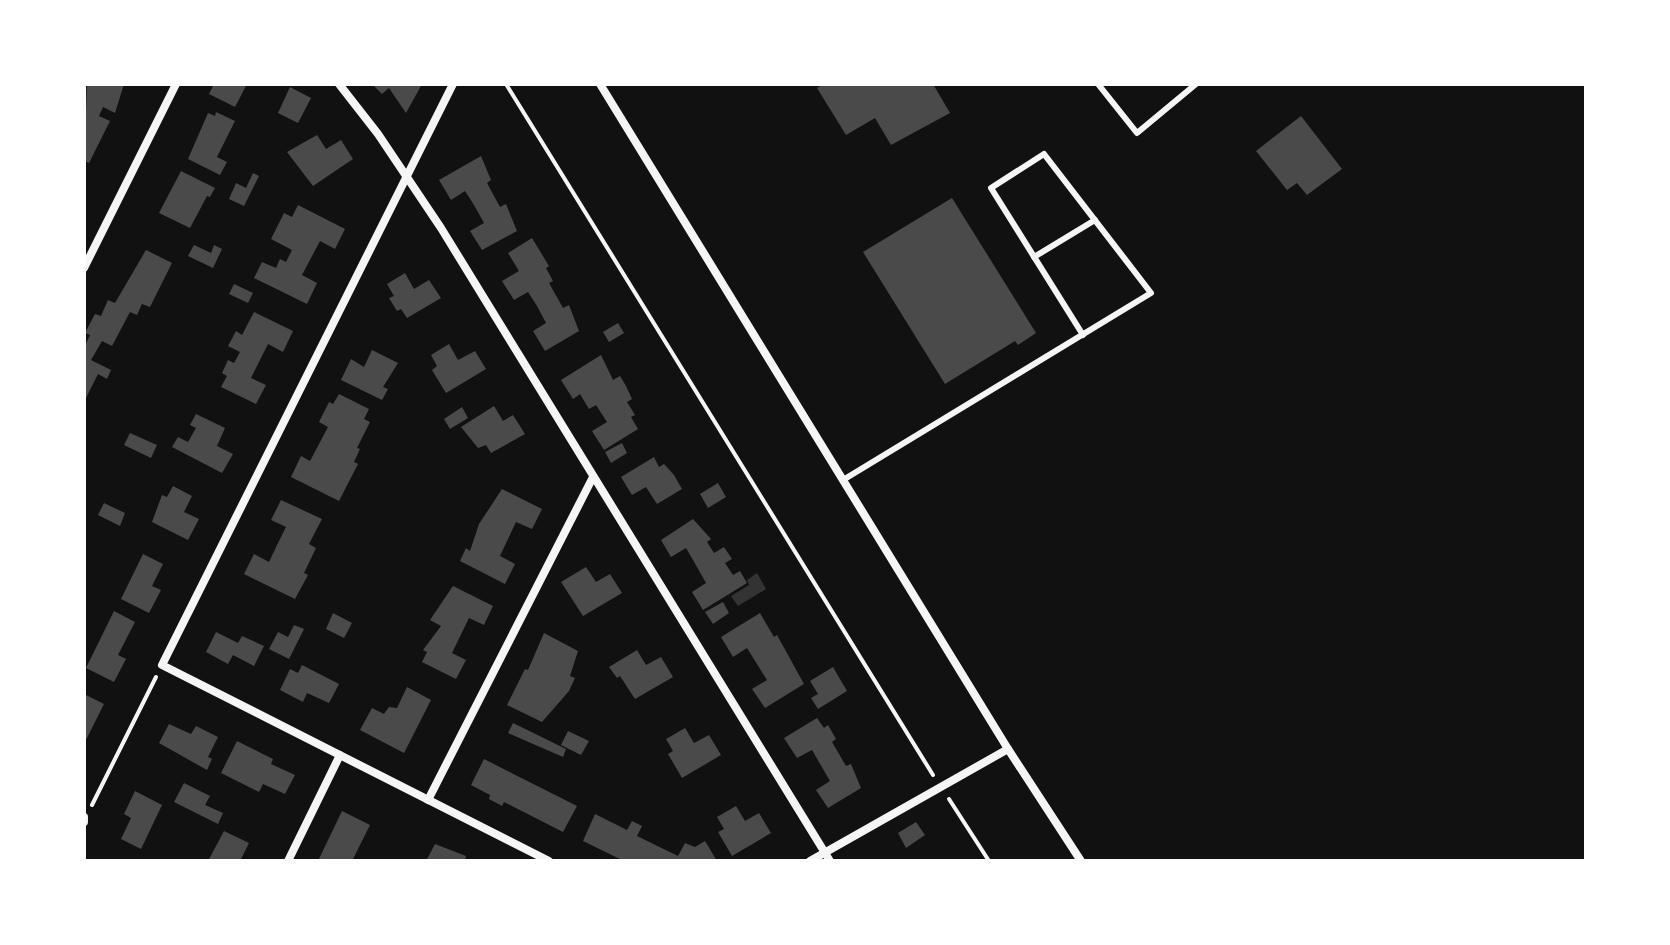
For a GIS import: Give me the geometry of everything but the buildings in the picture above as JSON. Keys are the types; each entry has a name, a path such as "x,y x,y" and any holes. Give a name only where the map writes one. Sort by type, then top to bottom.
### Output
{"street":[{"path":"84,268 176,84"},
{"path":"339,84 407,177 827,857"},
{"path":"453,84 162,665 549,861"},
{"path":"600,84 1008,749 1081,861"},
{"path":"428,800 593,477"},
{"path":"810,861 827,857 1008,749"},
{"path":"288,861 340,755"},
{"path":"520,861 526,849"}],"lane":[{"path":"1098,84 1137,133 1196,84"},
{"path":"843,480 1083,335 1151,293 1044,154 991,188 1083,335"},
{"path":"1034,257 1095,220"}],"path":[{"path":"506,84 940,787 989,861"},
{"path":"85,819 162,665"}],"shaded area":[{"path":"757,573 766,589 738,606 731,596 749,585 747,580"}]}
